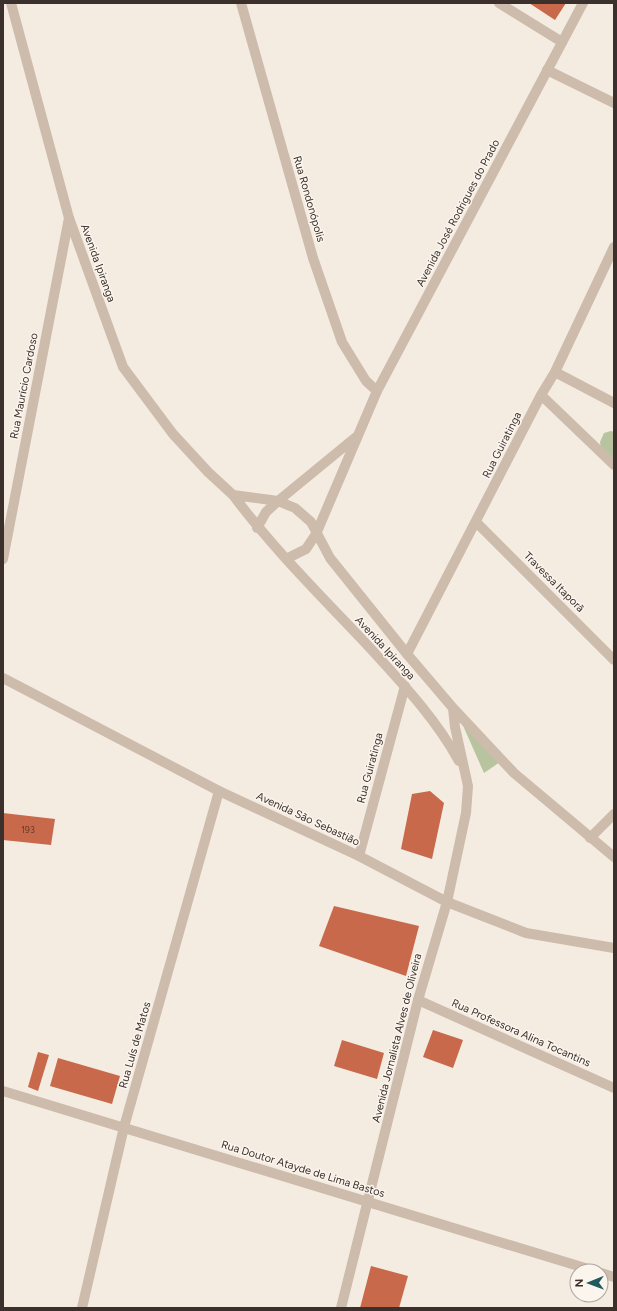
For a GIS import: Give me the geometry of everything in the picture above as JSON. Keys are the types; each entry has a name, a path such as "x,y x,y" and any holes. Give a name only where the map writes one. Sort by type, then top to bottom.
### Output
{"street":[{"name":"Avenida Ipiranga","path":"10,3 69,218 123,367 173,434 208,472 233,495 257,528 405,686 442,734 466,774"},
{"name":"Rua Rondonópolis","path":"241,3 312,258 342,342 366,381 377,391"},
{"path":"499,3 562,42"},
{"name":"Avenida José Rodrigues do Prado","path":"316,534 377,391 583,3"},
{"path":"547,70 614,103"},
{"name":"Rua Maurício Cardoso","path":"3,558 69,218"},
{"name":"Rua Guiratinga","path":"407,654 541,395 555,372 612,259 614,247"},
{"path":"555,372 614,403"},
{"path":"541,395 614,465"},
{"name":"Avenida José Rodrigues do Prado","path":"278,501 358,436"},
{"name":"Avenida Ipiranga","path":"233,495 278,501 295,508 311,522 330,558 407,654 453,708 514,773 614,857"},
{"path":"257,528 266,512 278,501"},
{"name":"Travessa Itaporã","path":"476,522 614,660"},
{"path":"286,559 306,549 316,534"},
{"name":"Avenida São Sebastião","path":"3,678 219,791 359,856 446,902 526,933 614,948"},
{"name":"Rua Guiratinga","path":"359,856 405,686"},
{"path":"453,708 455,727 466,774"},
{"name":"Avenida Jornalista Alves de Oliveira","path":"341,1308 418,1000 446,902 467,802 466,774"},
{"name":"Rua Luís de Matos","path":"82,1308 124,1127 219,791"},
{"path":"590,838 614,814"},
{"name":"Rua Professora Alina Tocantins","path":"418,1000 614,1088"},
{"name":"Rua Doutor Atayde de Lima Bastos","path":"3,1091 569,1263"}],"green space":[{"path":"611,431 614,432 614,461 601,449 600,442 604,433"},
{"path":"461,721 500,762 484,773"}],"building":[{"path":"529,3 566,3 555,20"},
{"path":"430,791 444,803 432,859 401,849 412,794"},
{"path":"3,813 55,819 51,845 3,840"},
{"path":"334,906 419,926 406,976 319,946"},
{"path":"433,1030 463,1040 453,1068 423,1057"},
{"path":"342,1040 384,1053 377,1079 334,1066"},
{"path":"38,1052 49,1055 38,1091 28,1087"},
{"path":"58,1058 120,1076 112,1104 50,1086"},
{"path":"371,1266 408,1276 399,1308 360,1308"}]}
